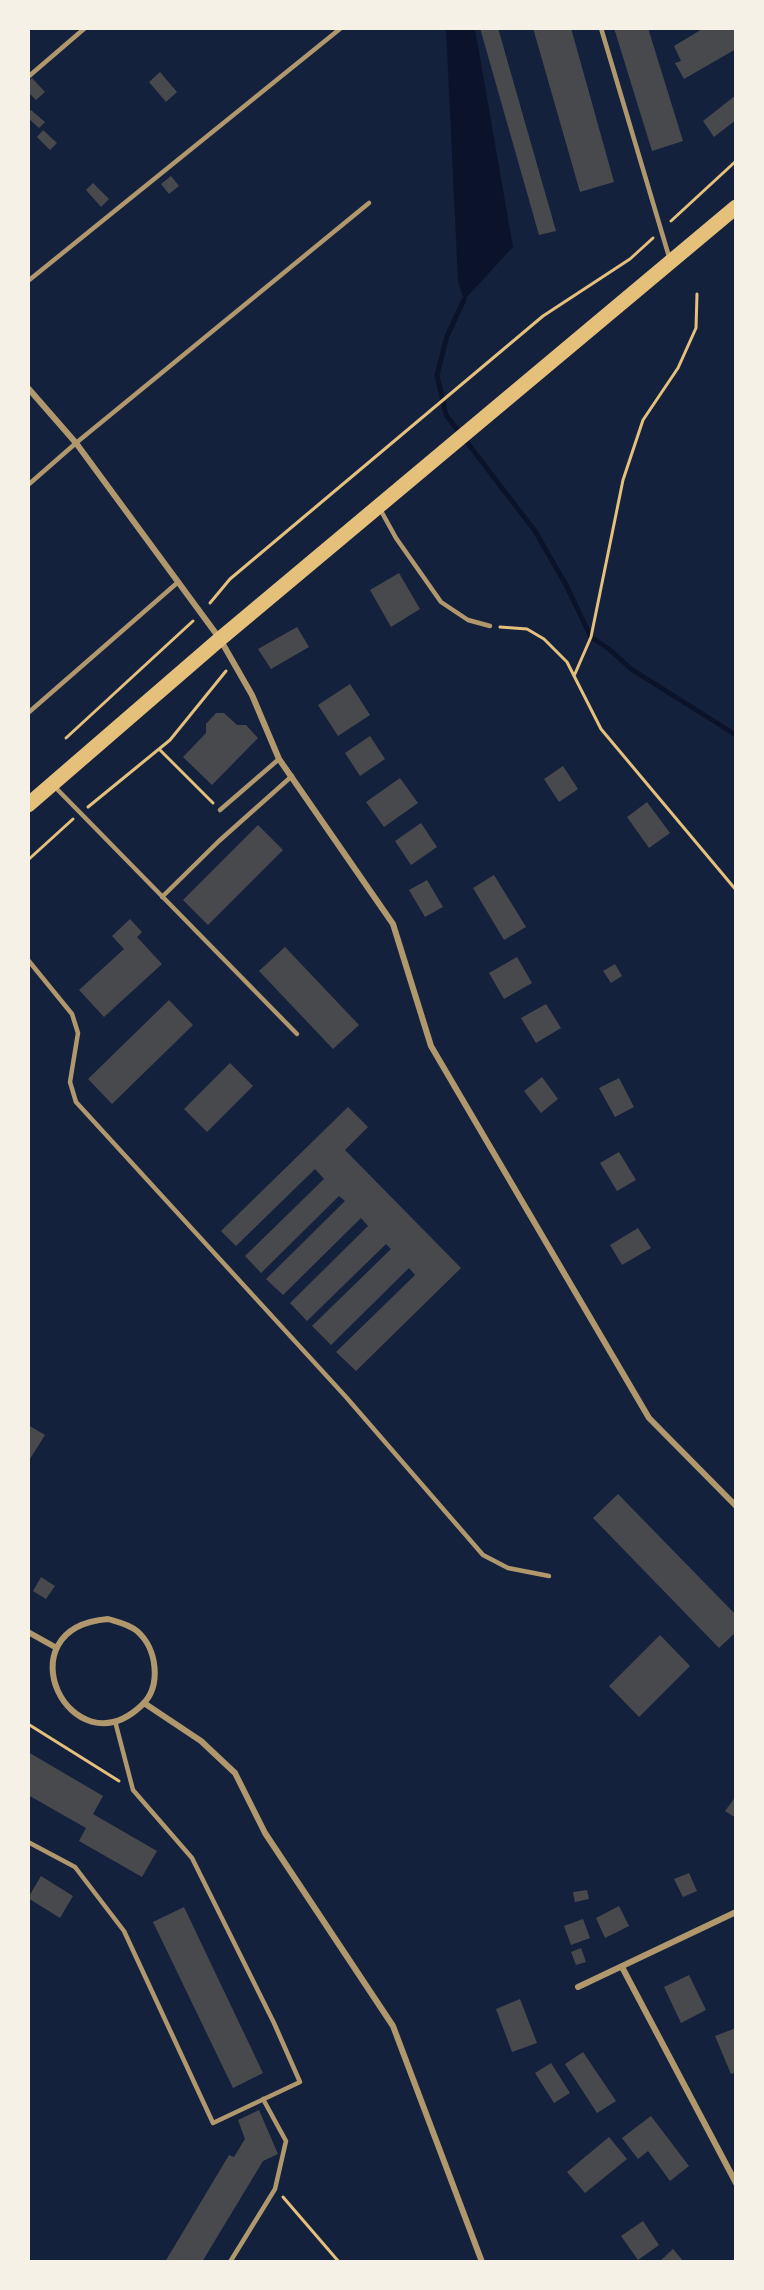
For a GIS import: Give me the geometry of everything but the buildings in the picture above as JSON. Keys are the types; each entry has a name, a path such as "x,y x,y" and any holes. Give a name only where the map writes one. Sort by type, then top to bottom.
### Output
{"main road":[{"path":"28,805 220,639 735,207"}],"street":[{"path":"28,388 76,443 220,639 252,695 279,759 393,924 431,1046 649,1418 735,1506"},
{"path":"108,1619 124,1623 138,1632 150,1648 155,1665 150,1692 144,1703 128,1716 115,1721 102,1722 85,1719 64,1704 53,1684 55,1647 71,1631 92,1620 108,1619"},
{"path":"28,1632 55,1647"},
{"path":"144,1703 201,1740 235,1773 265,1833 393,2026 482,2262"},
{"path":"578,1987 735,1912"},
{"path":"622,1967 735,2183"}],"lane":[{"path":"28,77 86,28"},
{"path":"28,281 341,28"},
{"path":"601,28 671,262"},
{"path":"28,485 369,203"},
{"path":"378,507 396,538 441,602 468,620 490,626"},
{"path":"28,713 177,583"},
{"path":"220,810 279,759"},
{"path":"162,897 219,841 292,776"},
{"path":"52,784 297,1034"},
{"path":"28,960 72,1014 78,1033 70,1082 76,1102 346,1397 483,1555 508,1568 549,1576"},
{"path":"28,1842 75,1867 124,1932 213,2123 300,2082 274,2023 192,1858 133,1790 115,1721"},
{"path":"230,2262 275,2188 286,2140 263,2099"}],"path":[{"path":"666,226 735,161"},
{"path":"66,738 200,614 230,579 535,323 630,259 657,234"},
{"path":"574,676 591,637 623,480 643,420 678,368 696,328 697,294"},
{"path":"490,626 527,628 544,639 567,662 601,729 735,890"},
{"path":"28,860 80,813 170,740 233,662"},
{"path":"159,749 220,810"},
{"path":"28,1724 133,1790"},
{"path":"275,2188 339,2262"}],"water":[{"path":"446,29 475,29 513,247 464,300 458,281"}],"waterway":[{"path":"464,300 447,336 437,375 446,415 535,531 566,585 591,637 609,649 631,669 736,735"}]}
